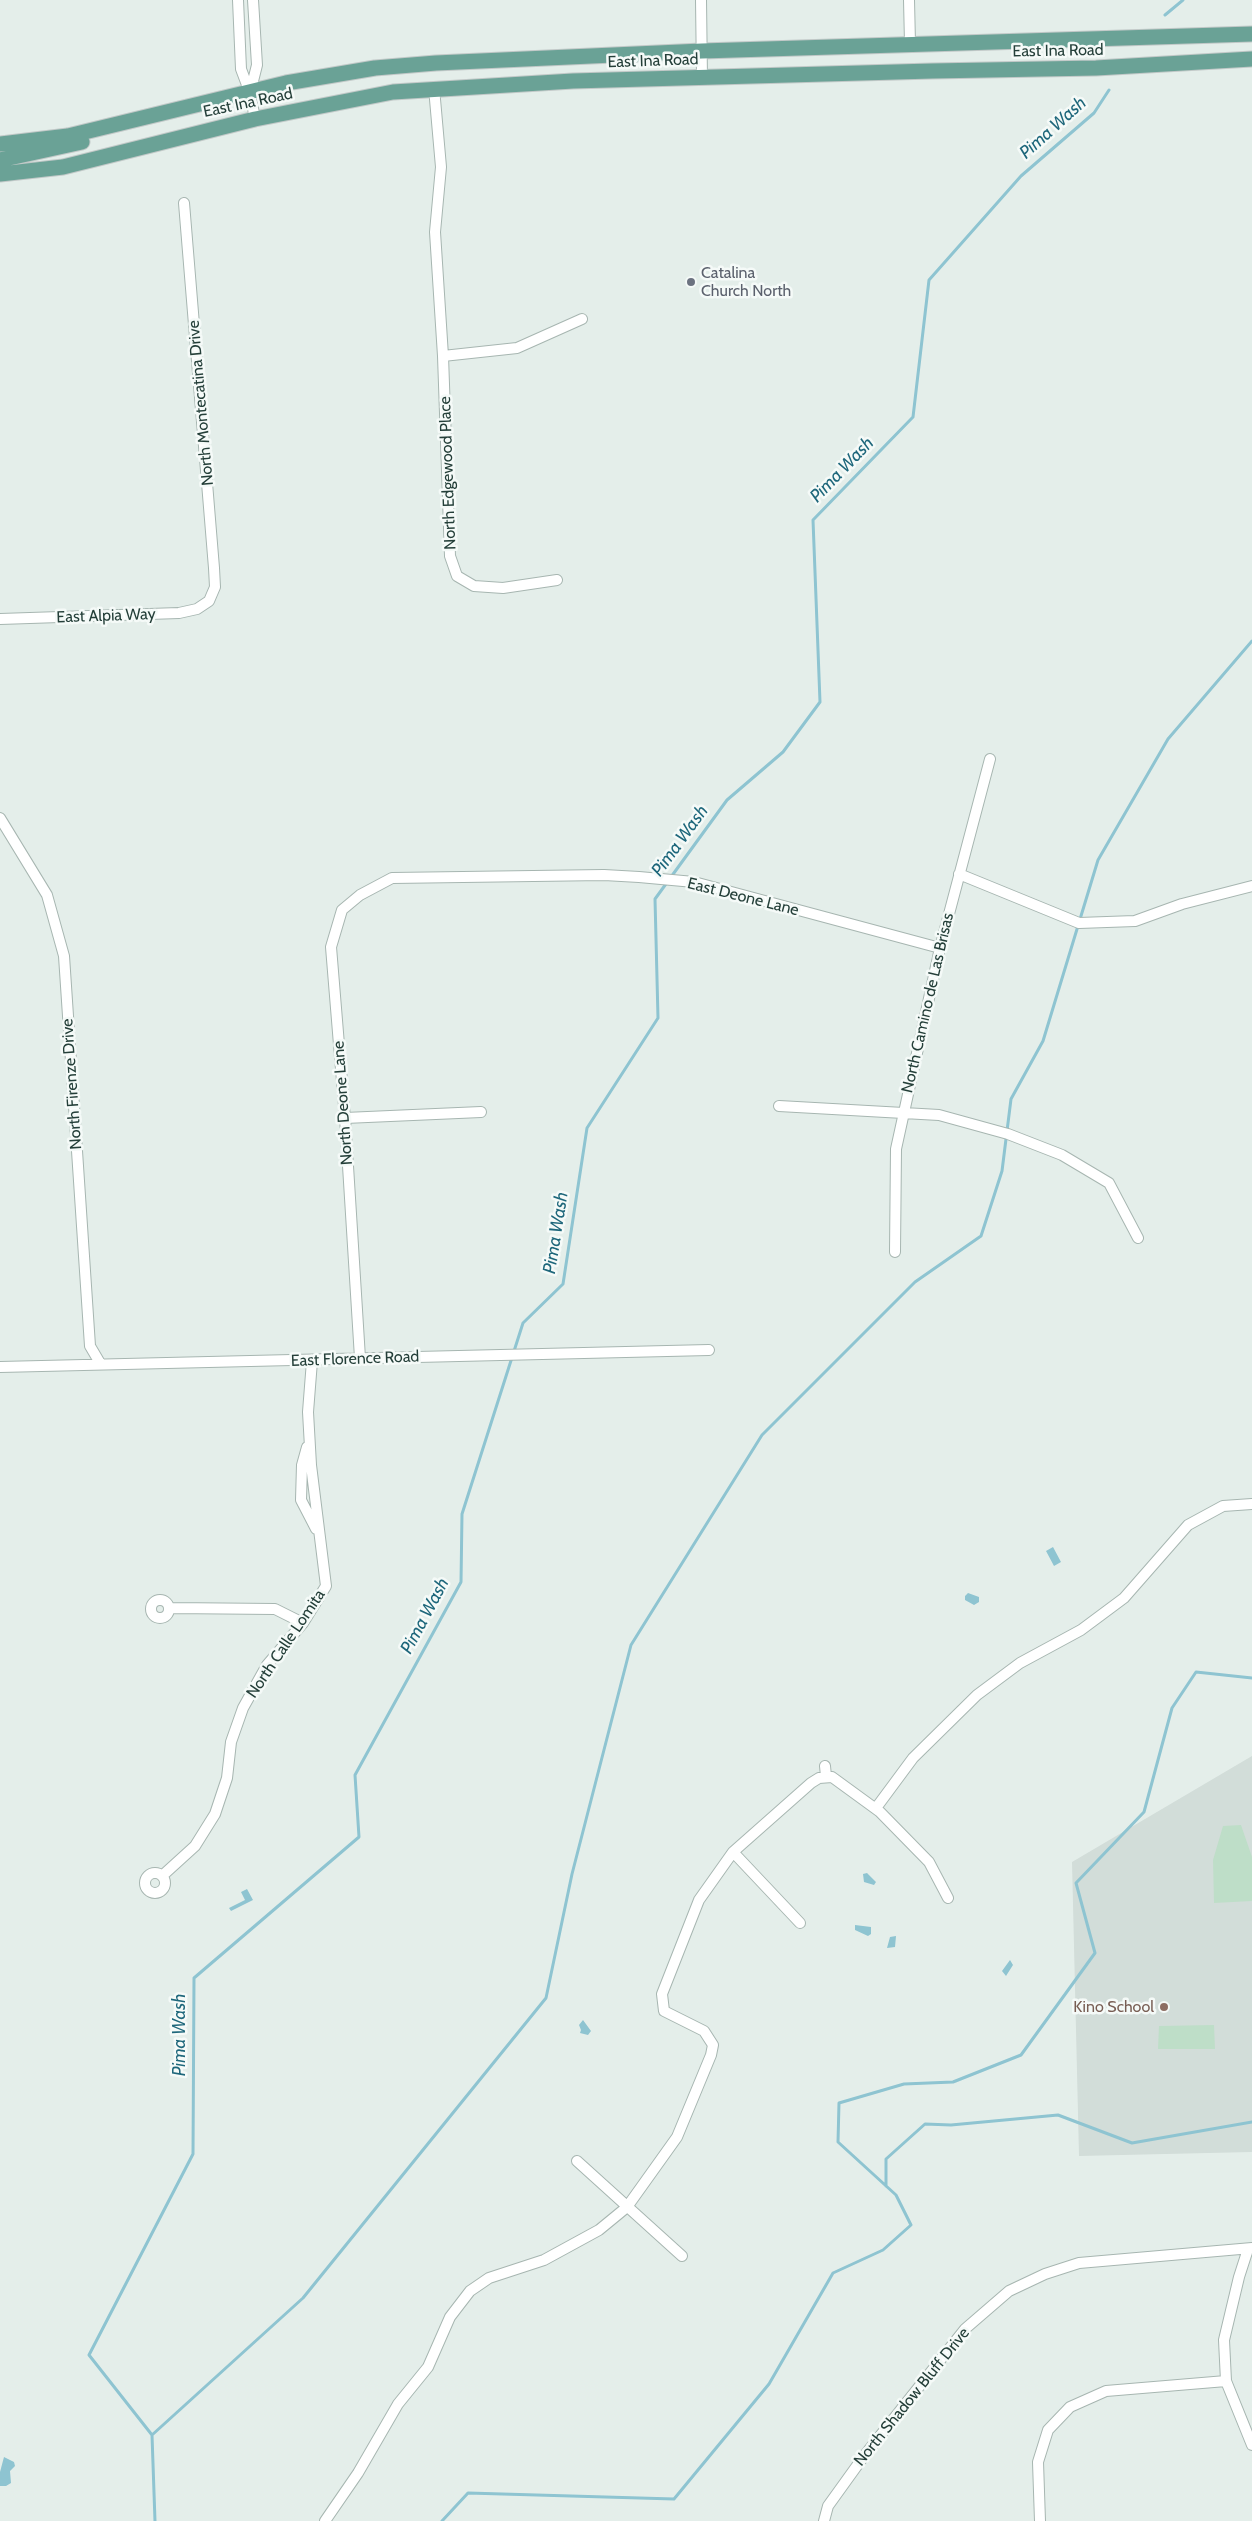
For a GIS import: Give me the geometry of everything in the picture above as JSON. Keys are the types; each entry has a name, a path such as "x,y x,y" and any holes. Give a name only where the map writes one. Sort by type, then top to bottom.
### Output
{"main road":[{"name":"East Ina Road","path":"0,144 68,136 286,83 375,68 436,63 702,51 910,43 1252,34"},
{"name":"East Ina Road","path":"0,174 63,167 255,118 393,92 434,88 702,77 1096,68 1252,59"},
{"path":"0,160 78,144 117,125"}],"street":[{"path":"238,0 241,70 250,93 255,118"},
{"path":"250,93 257,64 253,0"},
{"path":"701,0 702,77"},
{"path":"909,0 910,43"},
{"name":"North Edgewood Place","path":"434,88 441,167 435,232 443,356 450,556 457,576 474,586 503,588 557,580"},
{"name":"North Montecatina Drive","path":"184,203 214,568 215,587 209,601"},
{"path":"443,356 516,348 582,319"},
{"name":"East Alpia Way","path":"0,619 179,613 197,609 209,601"},
{"name":"North Camino de Las Brisas","path":"895,1252 896,1148 940,948 990,759"},
{"name":"North Firenze Drive","path":"0,818 47,894 64,956 90,1346 100,1363"},
{"path":"959,874 1079,923 1135,921 1182,904 1252,886"},
{"name":"East Deone Lane","path":"392,878 604,875 694,882 940,948"},
{"name":"North Deone Lane","path":"360,1358 345,1118 331,947 342,910 360,895 392,878"},
{"path":"780,1106 939,1115 991,1129 1062,1155 1109,1183 1138,1238"},
{"path":"345,1118 481,1112"},
{"name":"East Florence Road","path":"0,1366 709,1350"},
{"name":"North Calle Lomita","path":"162,1876 195,1846 215,1814 227,1778 231,1742 242,1708 267,1666 303,1623 326,1586 320,1536 301,1500 302,1465 310,1440 308,1412 312,1360"},
{"path":"876,1808 912,1758 977,1695 1020,1662 1081,1630 1124,1598 1188,1525 1223,1506 1252,1504"},
{"path":"170,1608 275,1609 303,1623"},
{"path":"324,2521 358,2473 398,2404 428,2367 450,2317 470,2291 489,2278 544,2260 600,2230 627,2207 677,2137 711,2056 715,2039 704,2031 668,2014 658,2006 699,1900 732,1852 825,1771 876,1808 929,1862 948,1898"},
{"path":"732,1852 800,1923"},
{"path":"577,2161 682,2256"},
{"path":"1250,2249 1239,2277 1224,2340 1226,2381 1252,2445"},
{"name":"North Shadow Bluff Drive","path":"824,2521 828,2506 864,2456 964,2329 1009,2291 1045,2274 1079,2264 1250,2249"},
{"path":"1040,2521 1038,2462 1048,2430 1070,2407 1106,2391 1226,2381"}],"shaded area":[{"name":"Kino School","path":"1252,1756 1252,2152 1079,2156 1072,1862"}],"green space":[{"path":"1241,1825 1252,1857 1252,1901 1214,1903 1213,1860 1223,1826"},
{"path":"1214,2025 1215,2049 1158,2049 1159,2026"}],"water":[{"path":"1053,1547 1061,1562 1054,1566 1046,1551"},
{"path":"968,1593 979,1597 979,1602 974,1605 965,1600 965,1596"},
{"path":"867,1873 876,1882 874,1885 864,1882 863,1874"},
{"path":"247,1889 253,1900 231,1911 229,1908 245,1900 241,1892"},
{"path":"855,1925 871,1927 871,1934 868,1936 855,1930"},
{"path":"896,1936 895,1947 887,1948 890,1937"},
{"path":"1010,1960 1013,1965 1006,1976 1002,1971"},
{"path":"583,2020 591,2031 588,2035 580,2033 579,2025"},
{"path":"4,2457 14,2462 15,2466 10,2471 11,2483 6,2486 0,2486 0,2472"}],"waterway":[{"name":"Pima Wash","path":"1165,15 1183,0"},
{"name":"Pima Wash","path":"155,2521 152,2435 89,2355 193,2154 194,1978 359,1837 355,1775 461,1582 462,1514 523,1323 563,1284 587,1128 658,1018 655,899 727,800 783,752 820,702 813,520 913,417 929,280 1021,176 1094,113 1109,90"},
{"path":"152,2435 303,2298 546,1998 572,1874 631,1645 762,1435 915,1282 981,1236 1002,1171 1011,1099 1043,1041 1098,860 1168,739 1252,641"},
{"path":"442,2521 468,2493 674,2499 769,2384 833,2273 883,2250 911,2225 896,2195 838,2142 839,2103 904,2084 953,2082 1021,2055 1095,1953 1076,1883 1144,1812 1172,1708 1196,1672 1252,1678"},
{"path":"886,2186 886,2159 925,2124 951,2125 1058,2115 1132,2143 1252,2122"}],"place":[{"name":"Catalina Church North","path":"691,282"},
{"name":"Kino School","path":"1164,2007"}]}
